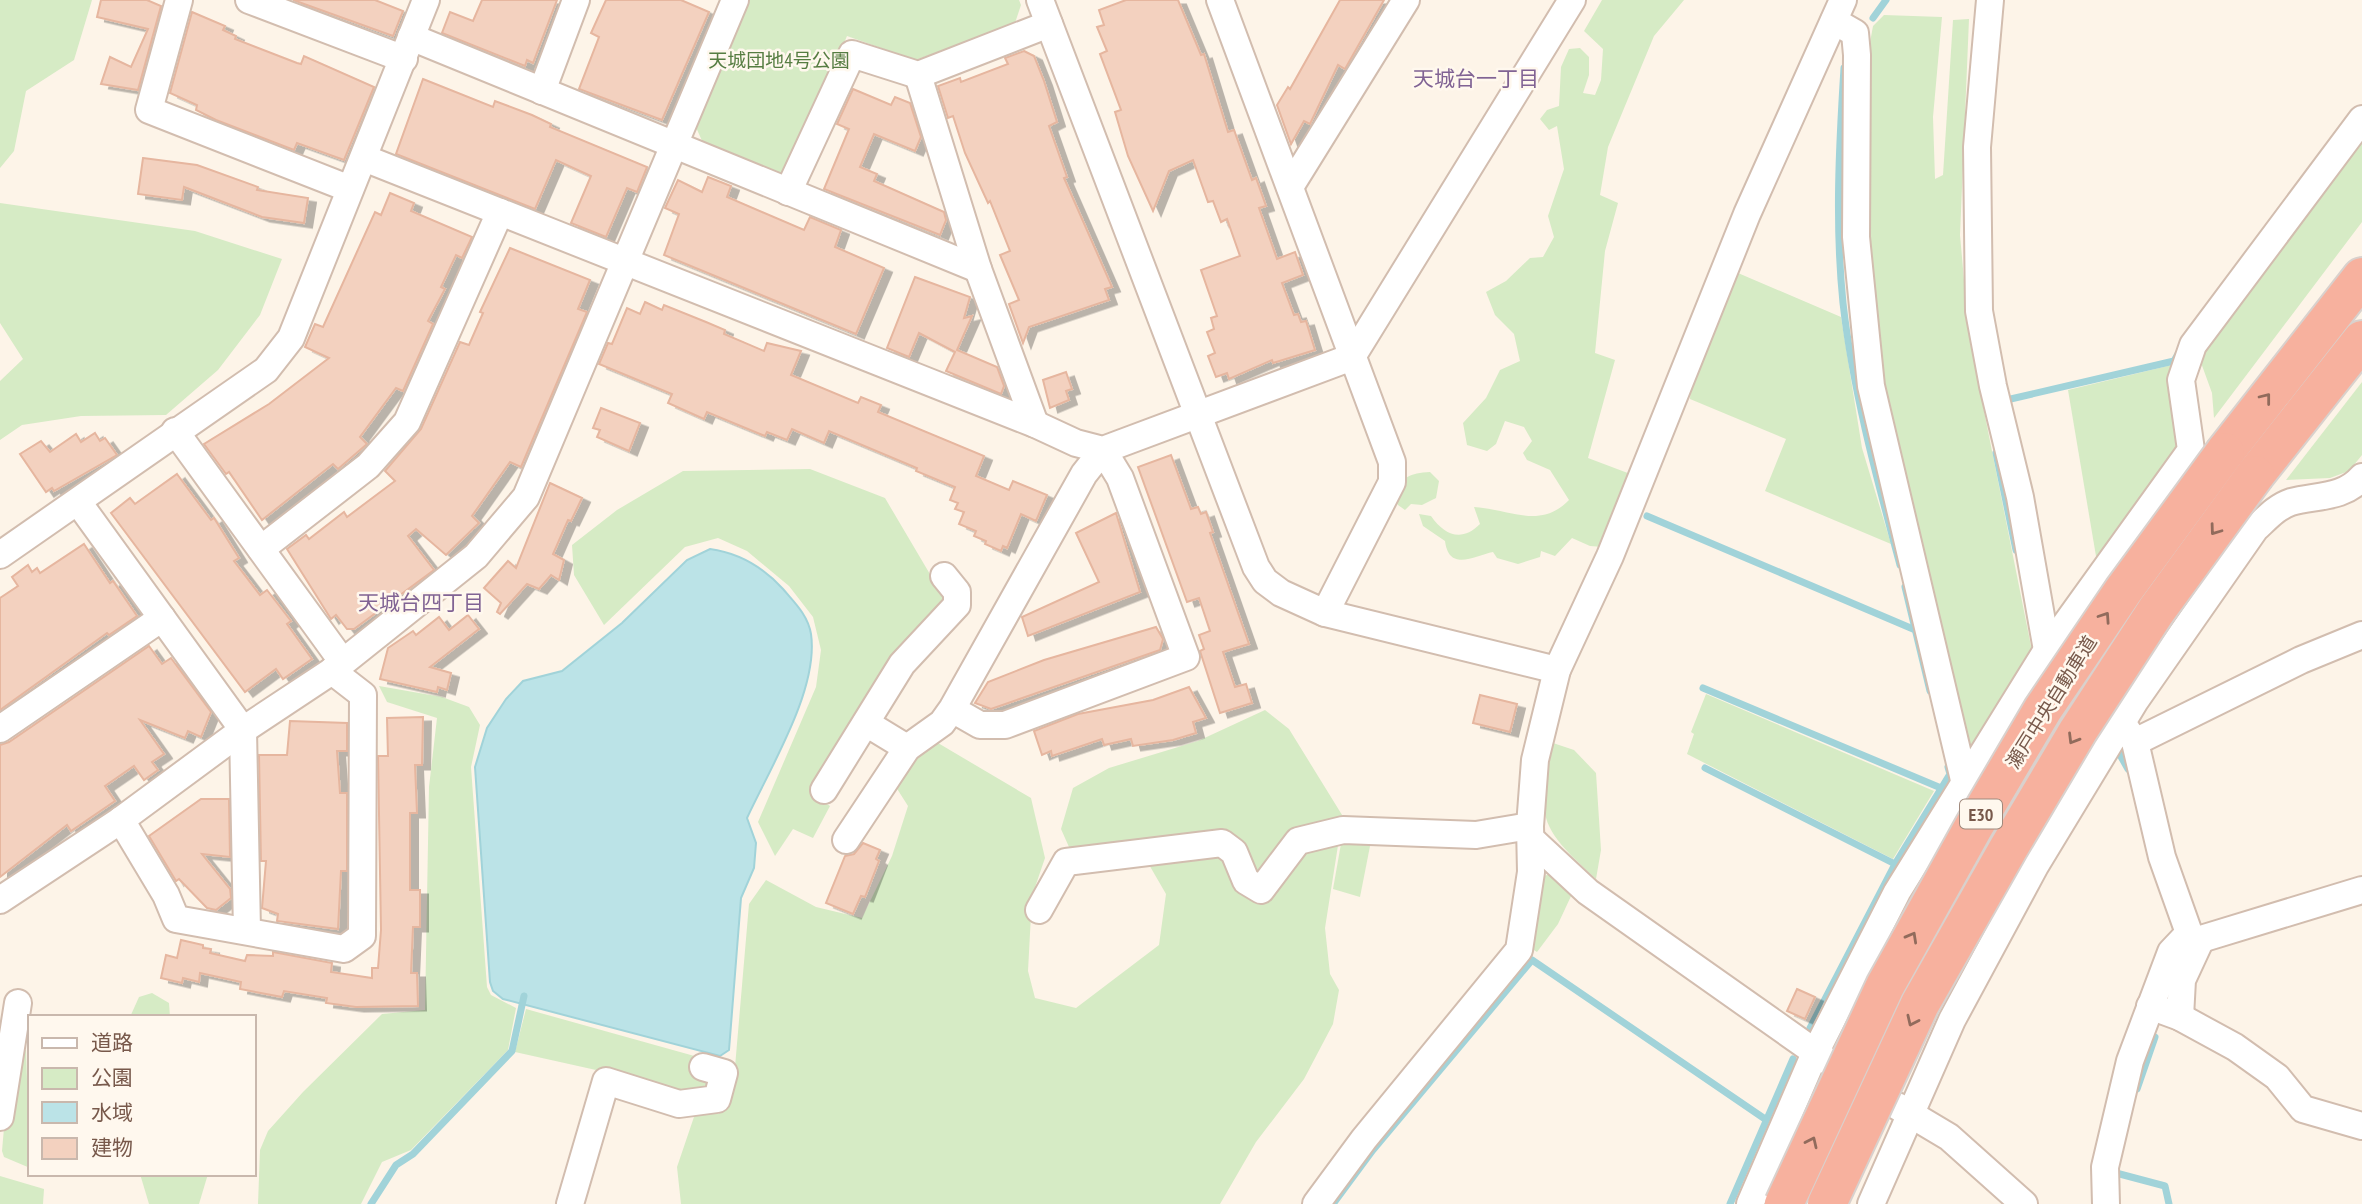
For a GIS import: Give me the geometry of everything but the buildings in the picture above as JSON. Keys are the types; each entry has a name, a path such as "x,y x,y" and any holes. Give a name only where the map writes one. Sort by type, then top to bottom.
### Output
{"highway":[{"name":"瀬戸中央自動車道","path":"1784,1204 1885,986 1981,814 2072,666 2225,452 2353,288 2362,263"},
{"name":"瀬戸中央自動車道","path":"1827,1204 1920,1004 2078,731 2156,611 2255,475 2362,340"}],"street":[{"path":"179,0 149,110 350,189"},
{"path":"249,0 542,91 978,269"},
{"path":"0,555 78,502 174,431 266,370 282,354 291,338 426,0"},
{"path":"542,91 576,0"},
{"path":"0,900 121,820 243,730 337,666 476,556 526,497 676,146 735,0"},
{"path":"1220,0 1393,471 1392,482 1325,613"},
{"path":"1290,187 1406,0"},
{"path":"846,840 906,748 942,723 952,709 1084,474 1103,450 1352,357 1572,0"},
{"path":"1990,0 1977,147 1976,258 1979,311 1996,402 2020,497 2044,654 2126,743 2162,857 2186,941 2180,1017"},
{"path":"1316,1204 1364,1139 1520,950 1531,872 1535,760 1557,670 1610,556 1747,214 1839,11 1855,33 1857,55 1856,237 1871,386 1964,780"},
{"path":"788,192 852,54 918,75 1044,12 1256,567 1265,581 1281,593 1325,613 1557,670"},
{"path":"918,75 978,269 1035,424"},
{"path":"1750,1204 1815,1053 1897,892 2044,654 2191,450 2181,380 2193,345 2362,119"},
{"path":"364,158 1035,424 1076,443 1103,450 1121,478 1186,657 1005,725 979,724 952,709"},
{"path":"261,549 368,466 407,422 500,212"},
{"path":"121,820 166,895 176,919 344,949 362,936 363,695 337,666 261,549 174,431"},
{"path":"1871,1204 1952,1020 2035,866 2126,743 2135,701 2255,529 2275,510 2290,503 2340,494 2362,477"},
{"path":"78,502 243,730 247,931"},
{"path":"824,790 902,664 957,605 957,592 944,576"},
{"path":"0,729 162,618"},
{"path":"2126,743 2301,660 2362,635"},
{"path":"866,723 906,748"},
{"path":"1039,910 1066,862 1222,843 1234,852 1245,881 1261,890 1298,841 1343,830 1476,835 1531,833 1588,892 1815,1053 1949,1137 2022,1203"},
{"path":"2106,1204 2105,1167 2130,1061 2150,1006 2186,941 2362,890"},
{"path":"0,1117 18,1003"},
{"path":"2150,1006 2180,1017 2235,1047 2277,1077 2302,1109 2362,1126"},
{"path":"570,1204 606,1081 680,1104 716,1099 724,1073 703,1067"}],"green space":[{"path":"0,0 92,0 74,60 26,91 14,151 0,168"},
{"name":"天城団地4号公園","path":"746,0 1019,0 1021,5 1014,26 915,60 847,36 788,176 773,174 703,143 695,125"},
{"path":"1602,0 1684,0 1654,36 1608,147 1600,195 1618,203 1605,251 1595,353 1615,360 1588,458 1633,475 1603,547 1590,546 1572,538 1555,556 1541,551 1540,557 1518,564 1497,558 1493,552 1464,560 1457,559 1448,551 1445,541 1423,526 1419,514 1431,516 1448,532 1460,535 1480,524 1474,507 1536,516 1558,509 1569,500 1550,470 1527,460 1523,453 1532,441 1524,427 1505,421 1496,444 1487,451 1467,445 1463,423 1486,398 1500,370 1520,361 1514,334 1495,315 1486,292 1506,281 1530,258 1543,257 1554,237 1548,216 1564,169 1557,126 1549,130 1540,119 1547,110 1559,106 1561,67 1569,49 1580,48 1589,57 1589,75 1583,93 1595,95 1601,80 1603,49 1584,31"},
{"path":"1884,15 1942,17 1933,117 1935,179 1943,175 1953,20 1969,19 1960,235 1969,336 2033,656 1968,753 1881,408 1866,291 1869,48 1873,26"},
{"path":"2362,140 2362,222 2214,418 2212,393 2200,360 2201,351"},
{"path":"0,203 195,231 282,259 260,315 218,370 166,415 81,416 22,425 0,440 0,381 23,359 0,323"},
{"path":"1738,273 1841,317 1862,448 1891,544 1765,491 1786,439 1690,399 1691,381 1732,279 1736,280"},
{"path":"2176,364 2182,442 2098,568 2068,390"},
{"path":"2362,382 2362,455 2349,471 2330,478 2286,480"},
{"path":"810,469 885,498 947,603 895,657 810,793 830,806 813,838 793,829 775,856 758,822 816,687 821,650 813,617 789,586 747,551 718,538 685,547 604,625 574,575 572,545 617,510 683,471"},
{"path":"1430,472 1439,481 1436,498 1422,505 1411,504 1405,510 1398,505 1394,495 1403,480 1417,473"},
{"path":"379,686 442,697 469,707 480,725 471,767 487,987 491,995 516,1008 508,1050 411,1150 382,1162 361,1204 258,1204 260,1150 268,1131 303,1092 382,1014 425,1010 429,787 437,718 387,702"},
{"path":"1706,694 1934,791 1893,859 1687,754 1694,734 1691,732"},
{"path":"1265,710 1289,729 1347,823 1259,882 1237,846 1073,856 1061,829 1073,788 1109,768 1198,741"},
{"path":"1550,742 1574,750 1596,773 1601,850 1596,879 1562,846 1546,819 1544,788"},
{"path":"938,743 1031,798 1045,858 1032,896 1028,971 1035,998 1076,1008 1159,945 1166,894 1144,856 1218,848 1242,889 1302,850 1339,839 1325,928 1330,974 1339,990 1333,1024 1304,1079 1256,1142 1220,1204 681,1204 677,1167 695,1114 719,1114 735,1067 749,904 766,880 816,907 862,918 892,856 908,806 894,784 917,753"},
{"path":"1372,836 1360,897 1333,889 1342,838"},
{"path":"1553,873 1572,894 1558,924 1537,952 1528,946 1538,912 1541,877"},
{"path":"152,993 169,1003 170,1015 131,1015 139,997"},
{"path":"526,1009 723,1064 710,1093 683,1097 605,1072 515,1052"},
{"path":"26,1050 28,1167 4,1157 2,1151 9,1070 15,1051"},
{"path":"0,1176 44,1189 43,1204 0,1204"},
{"path":"141,1176 207,1176 199,1204 149,1204"}],"water":[{"path":"710,549 750,562 767,574 800,609 811,634 808,679 800,703 791,728 747,818 756,843 754,868 741,898 729,1050 720,1056 503,999 493,991 490,982 475,767 487,728 506,699 523,681 562,671 622,623 687,560"}],"waterway":[{"path":"1873,18 1886,0"},
{"path":"1844,68 1838,215 1843,303 1859,402 1900,565"},
{"path":"2002,401 2174,361 2178,354"},
{"path":"1996,453 2016,550"},
{"path":"1647,516 1913,629"},
{"path":"1905,587 1930,691"},
{"path":"1703,688 1941,788"},
{"path":"2115,746 2128,769"},
{"path":"1810,1028 1895,864 1950,774 1948,767"},
{"path":"1705,768 1895,864"},
{"path":"1333,1204 1373,1150 1532,960 1765,1119"},
{"path":"371,1204 396,1165 413,1154 512,1051 524,996"},
{"path":"2137,1089 2155,1037"},
{"path":"1730,1204 1793,1059"},
{"path":"2116,1173 2165,1186 2169,1204"}],"district":[{"name":"天城台一丁目","path":"1476,78"},
{"name":"天城台四丁目","path":"421,602"}]}
